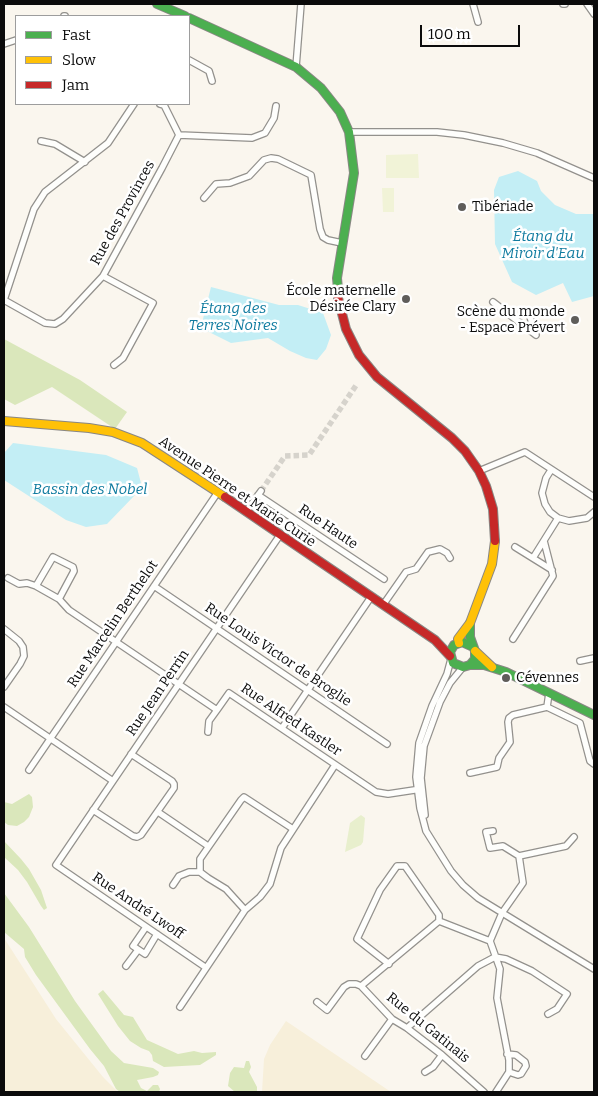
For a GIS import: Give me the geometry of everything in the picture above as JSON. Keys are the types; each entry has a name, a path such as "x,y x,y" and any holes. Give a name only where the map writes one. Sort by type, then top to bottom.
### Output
{"street":[{"path":"157,4 182,15"},
{"path":"296,67 301,4"},
{"path":"472,4 478,22"},
{"path":"587,4 594,14"},
{"path":"190,18 296,67 321,88 332,101 340,112 349,132 354,173 338,278 338,298 346,329 359,355 377,377 458,444 479,471 486,486 496,526 495,546 490,573 470,623 458,639 458,643 451,649 447,674 432,706 419,743 416,777 425,815 434,845 445,863 463,885 478,898 594,969"},
{"path":"190,61 209,71 212,80"},
{"path":"162,105 179,135 252,138 265,132 274,118 276,106"},
{"name":"Rue des Provinces","path":"133,106 108,143 45,192 38,202 4,300 45,323 55,324 63,319 103,276 179,135"},
{"path":"349,132 437,132 464,135 503,143 537,153 594,178"},
{"path":"41,141 56,144 85,162"},
{"path":"204,198 216,184 230,183 249,176 264,160 278,159 311,175 323,237 342,243"},
{"path":"103,276 153,303 123,358 114,365"},
{"path":"493,302 536,335 528,311"},
{"name":"Avenue Pierre et Marie Curie","path":"4,421 90,428 128,438 158,452 435,640 450,658"},
{"path":"479,471 525,452 594,497"},
{"path":"552,470 546,478 542,493 545,504 550,512 558,518 569,521 587,518 594,512"},
{"name":"Rue Marcelin Berthelot","path":"29,770 218,492"},
{"name":"Rue Haute","path":"246,512 259,493 384,579"},
{"path":"533,558 558,518"},
{"name":"Rue Jean Perrin","path":"56,865 280,535"},
{"path":"512,639 552,572 544,540"},
{"path":"515,547 552,572"},
{"path":"383,606 406,572 416,569 428,552 440,549 450,558"},
{"path":"36,586 53,557 73,567 74,571 59,599"},
{"path":"8,578 19,584 27,583 36,586 59,599 70,610 217,710 209,721 208,732"},
{"name":"Rue Louis Victor de Broglie","path":"154,586 387,744"},
{"path":"282,728 371,597"},
{"path":"419,789 422,760 431,725 450,683 474,659 474,649 470,637 470,623"},
{"path":"4,629 19,640 23,647 24,656 4,687"},
{"name":"Avenue Pierre et Marie Curie","path":"435,640 458,643"},
{"path":"458,643 466,643 492,667"},
{"path":"450,658 456,665 484,665 492,667 594,715"},
{"path":"580,661 594,658"},
{"name":"Rue Alfred Kastler","path":"217,710 229,693 376,792 388,794 419,789"},
{"path":"547,707 549,693"},
{"path":"4,707 113,781"},
{"path":"470,773 493,768 498,764 499,758 510,742 509,718 513,715 547,707 580,723 590,762 594,764"},
{"path":"93,810 137,837 141,835 158,812 174,788 174,784 131,754"},
{"path":"180,1007 245,910 260,897 270,884 281,848 335,765"},
{"path":"200,872 200,859 244,797 293,829"},
{"path":"158,812 208,846"},
{"path":"493,830 486,832 490,848 503,846 519,856 566,846 574,838"},
{"path":"496,1092 509,1072 497,998 500,969 490,941 502,913 523,883 519,856"},
{"name":"Rue André Lwoff","path":"56,865 205,967"},
{"path":"316,1002 327,1010 344,987 349,984 361,986 389,964 439,921 439,915 406,866 396,866 380,890 357,938 389,964"},
{"path":"173,885 179,876 188,872 200,872 226,889 245,910"},
{"path":"439,921 490,941"},
{"path":"146,926 133,946 138,950 144,954 157,934"},
{"path":"126,966 138,950"},
{"path":"407,1028 478,966 495,957 506,959 532,971 567,994 557,1009 548,1014"},
{"name":"Rue du Gatinais","path":"361,986 392,1019 442,1055 484,1092"},
{"path":"365,1056 392,1019"},
{"path":"507,1054 516,1055 525,1062 526,1066 521,1074 509,1072"},
{"path":"425,1072 433,1067 442,1055"}],"shaded area":[{"path":"4,938 56,1019 103,1077 118,1092 4,1092"},
{"path":"286,1021 391,1092 262,1092 264,1059 270,1045"}],"green space":[{"path":"418,154 419,178 386,178 386,155"},
{"path":"382,188 394,188 394,212 383,212"},
{"path":"4,339 80,380 127,412 115,429 52,387 15,405 4,399"},
{"path":"29,794 32,797 33,807 29,817 17,826 8,825 4,822 4,802 12,804"},
{"path":"361,815 365,818 363,842 361,845 345,852 350,823"},
{"path":"4,841 29,869 41,890 47,908 44,910 18,870 4,857"},
{"path":"4,893 29,927 75,1001 111,1051 124,1063 153,1068 159,1072 158,1075 153,1077 137,1080 141,1088 147,1091 153,1085 158,1085 159,1092 120,1092 116,1089 104,1066 36,975 25,957 24,949 4,932"},
{"path":"103,990 124,1015 133,1017 147,1040 178,1054 194,1051 202,1053 216,1052 216,1055 200,1065 164,1067 153,1061 149,1051 130,1041 118,1026 98,994"},
{"path":"246,1061 249,1061 251,1067 249,1072 257,1087 257,1092 235,1092 228,1086 230,1073 234,1067 244,1068"}],"water":[{"name":"Étang du Miroir d'Eau","path":"518,171 537,181 541,191 555,205 576,214 594,214 594,296 572,302 563,283 536,295 512,282 495,244 494,190 499,177"},
{"name":"Étang des Terres Noires","path":"211,287 279,305 298,305 323,313 331,335 326,349 317,360 306,358 290,351 268,338 231,343 205,330 203,319"},
{"name":"Bassin des Nobel","path":"13,443 106,455 137,468 141,483 135,495 107,524 86,527 66,520 4,480 4,453"}],"tunnel":[{"path":"261,491 285,456 309,455 357,384"}],"traffic: fast":[{"path":"157,4 183,15"},
{"path":"190,18 296,67 321,88 340,112 349,132 354,173 337,278 338,289"},
{"path":"470,623 470,637 475,651 475,659 470,665 463,667 453,663 450,652 454,645 462,642 473,647"},
{"path":"470,665 484,665 506,672 594,715"}],"traffic: slow":[{"path":"4,421 89,428 113,432 142,443 225,497"},
{"path":"459,643 458,639 470,623 492,564 495,541"},
{"path":"475,651 492,667"}],"traffic: jam":[{"path":"338,289 338,298 346,329 359,355 377,377 452,438 465,451 479,471 493,509 495,541"},
{"path":"225,497 435,640 450,656"}],"place":[{"name":"Tibériade","path":"462,207"},
{"name":"École maternelle Désirée Clary","path":"406,299"},
{"name":"Scène du monde - Espace Prévert","path":"575,320"},
{"name":"Cévennes","path":"506,678"}]}
